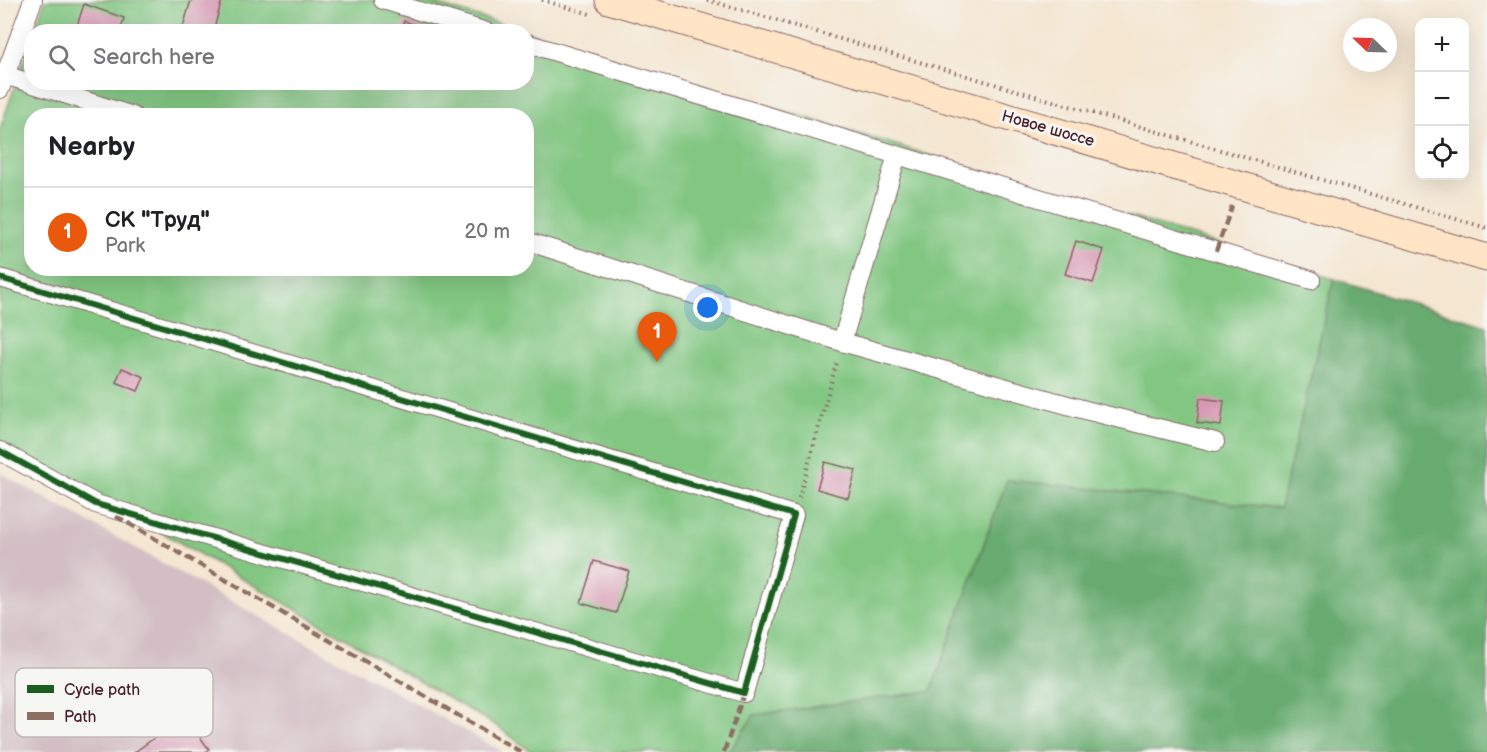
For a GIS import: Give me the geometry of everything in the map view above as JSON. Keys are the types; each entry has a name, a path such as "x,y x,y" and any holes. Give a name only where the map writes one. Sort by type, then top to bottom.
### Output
{"main road":[{"name":"Новое шоссе","path":"609,0 1487,258"}],"street":[{"path":"24,24 33,0"},
{"path":"383,0 461,24"},
{"path":"24,25 3,82 24,87"},
{"path":"534,45 1311,280"},
{"path":"34,90 102,108"},
{"path":"842,342 897,156"},
{"path":"534,245 842,342 1089,411 1215,442"},
{"path":"0,278 794,515 744,693 96,504 0,451"}],"path":[{"path":"707,0 1487,228"},
{"path":"794,515 842,342"}],"shaded area":[{"path":"0,473 501,752 0,752"}],"green space":[{"path":"45,0 422,0 502,24 37,24"},
{"path":"534,34 1334,279 1281,508 1007,480 931,691 754,715 729,752 532,752 495,725 101,497 0,444 0,129 24,60 24,90 534,90"},
{"path":"1334,279 1487,326 1487,752 729,752 754,715 931,691 1007,480 1280,508"}],"building":[{"path":"191,0 222,0 215,24 184,24"},
{"path":"84,4 124,18 122,24 78,24"},
{"path":"1076,241 1104,250 1093,283 1065,274"},
{"path":"122,368 144,377 138,391 116,382"},
{"path":"1200,398 1224,401 1221,426 1197,423"},
{"path":"825,462 856,470 848,498 817,489"},
{"path":"594,561 629,571 616,613 581,603"},
{"path":"155,737 200,737 209,749 205,752 135,752"}],"marked path":[{"path":"1216,251 1232,206"},
{"path":"116,516 521,752"},
{"path":"724,752 744,693"}],"cycle path":[{"path":"0,278 794,515 744,693 96,504 0,451"}],"place":[{"name":"СК \"Труд\"","path":"657,362"}]}
